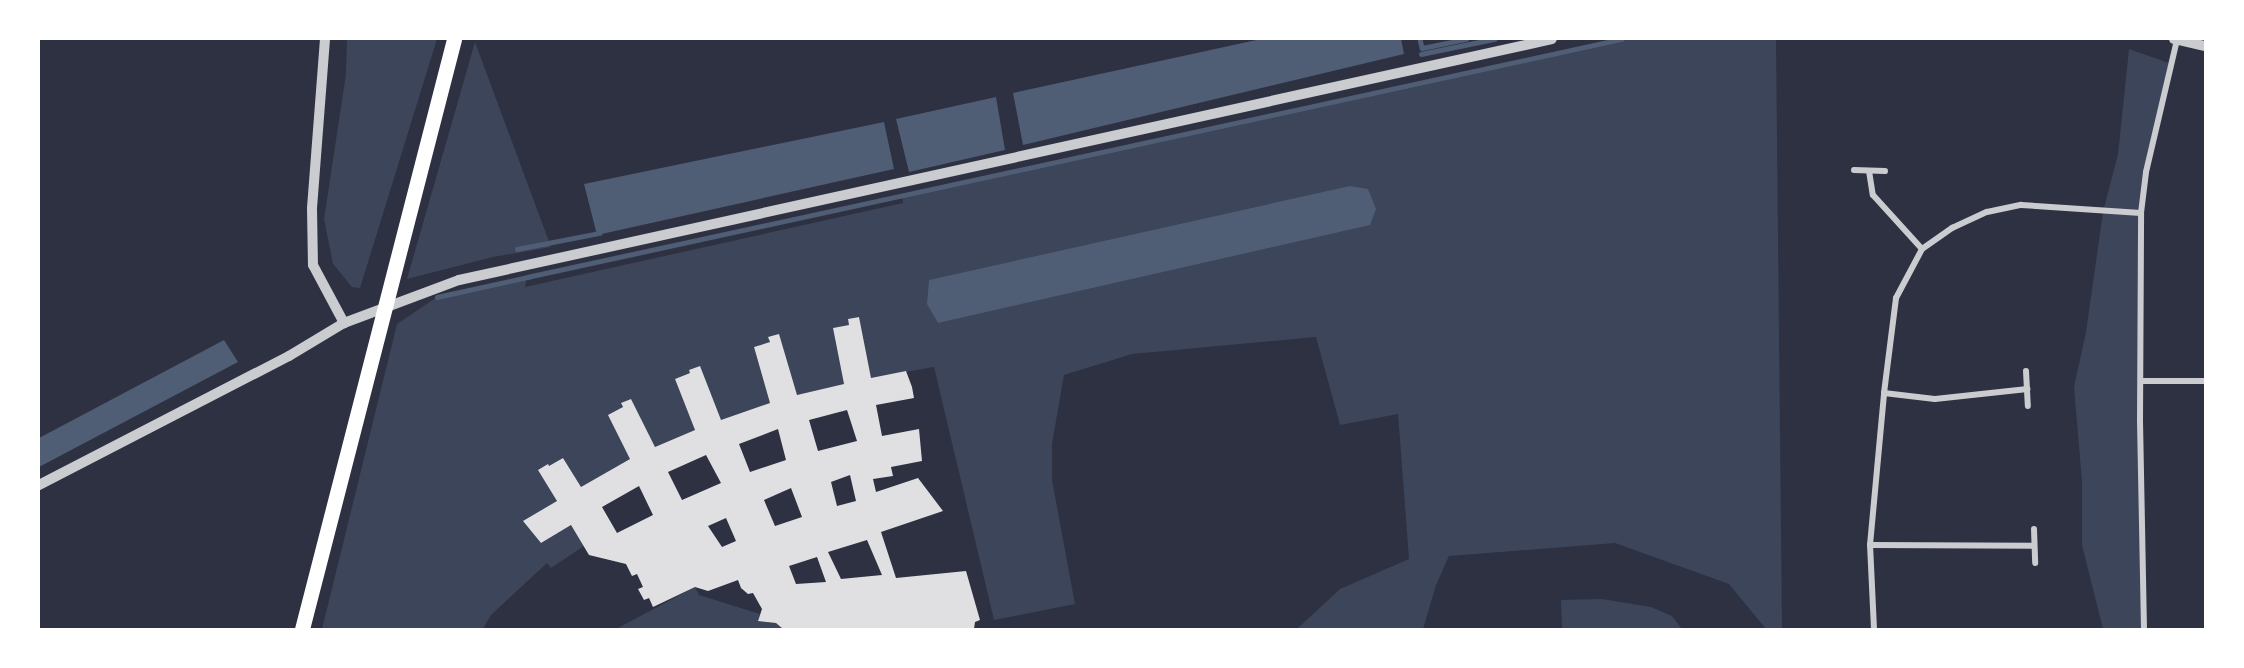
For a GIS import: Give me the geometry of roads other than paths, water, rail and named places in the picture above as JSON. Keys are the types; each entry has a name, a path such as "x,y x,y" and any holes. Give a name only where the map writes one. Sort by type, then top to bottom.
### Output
{"highway":[{"path":"302,629 454,39"}],"street":[{"path":"325,39 312,208 313,265 344,324"},
{"path":"39,485 289,356 344,324 459,280 1552,39"},
{"path":"2144,629 2141,213 2146,172 2176,39 2205,46"},
{"path":"1854,170 1885,171"},
{"path":"1869,171 1873,195 1922,249"},
{"path":"1874,629 1870,545 1884,393 1896,298 1922,249 1952,228 1987,212 2021,205 2141,213"},
{"path":"2026,371 2028,406"},
{"path":"2141,381 2205,381"},
{"path":"1884,393 1935,399 2027,389"},
{"path":"2034,529 2035,563"},
{"path":"1870,545 2034,546"}],"waterway":[{"path":"1420,39 1422,48 1466,39"},
{"path":"1421,54 1494,39"},
{"path":"527,277 1621,39"},
{"path":"517,249 599,233"},
{"path":"437,297 528,277"}]}
